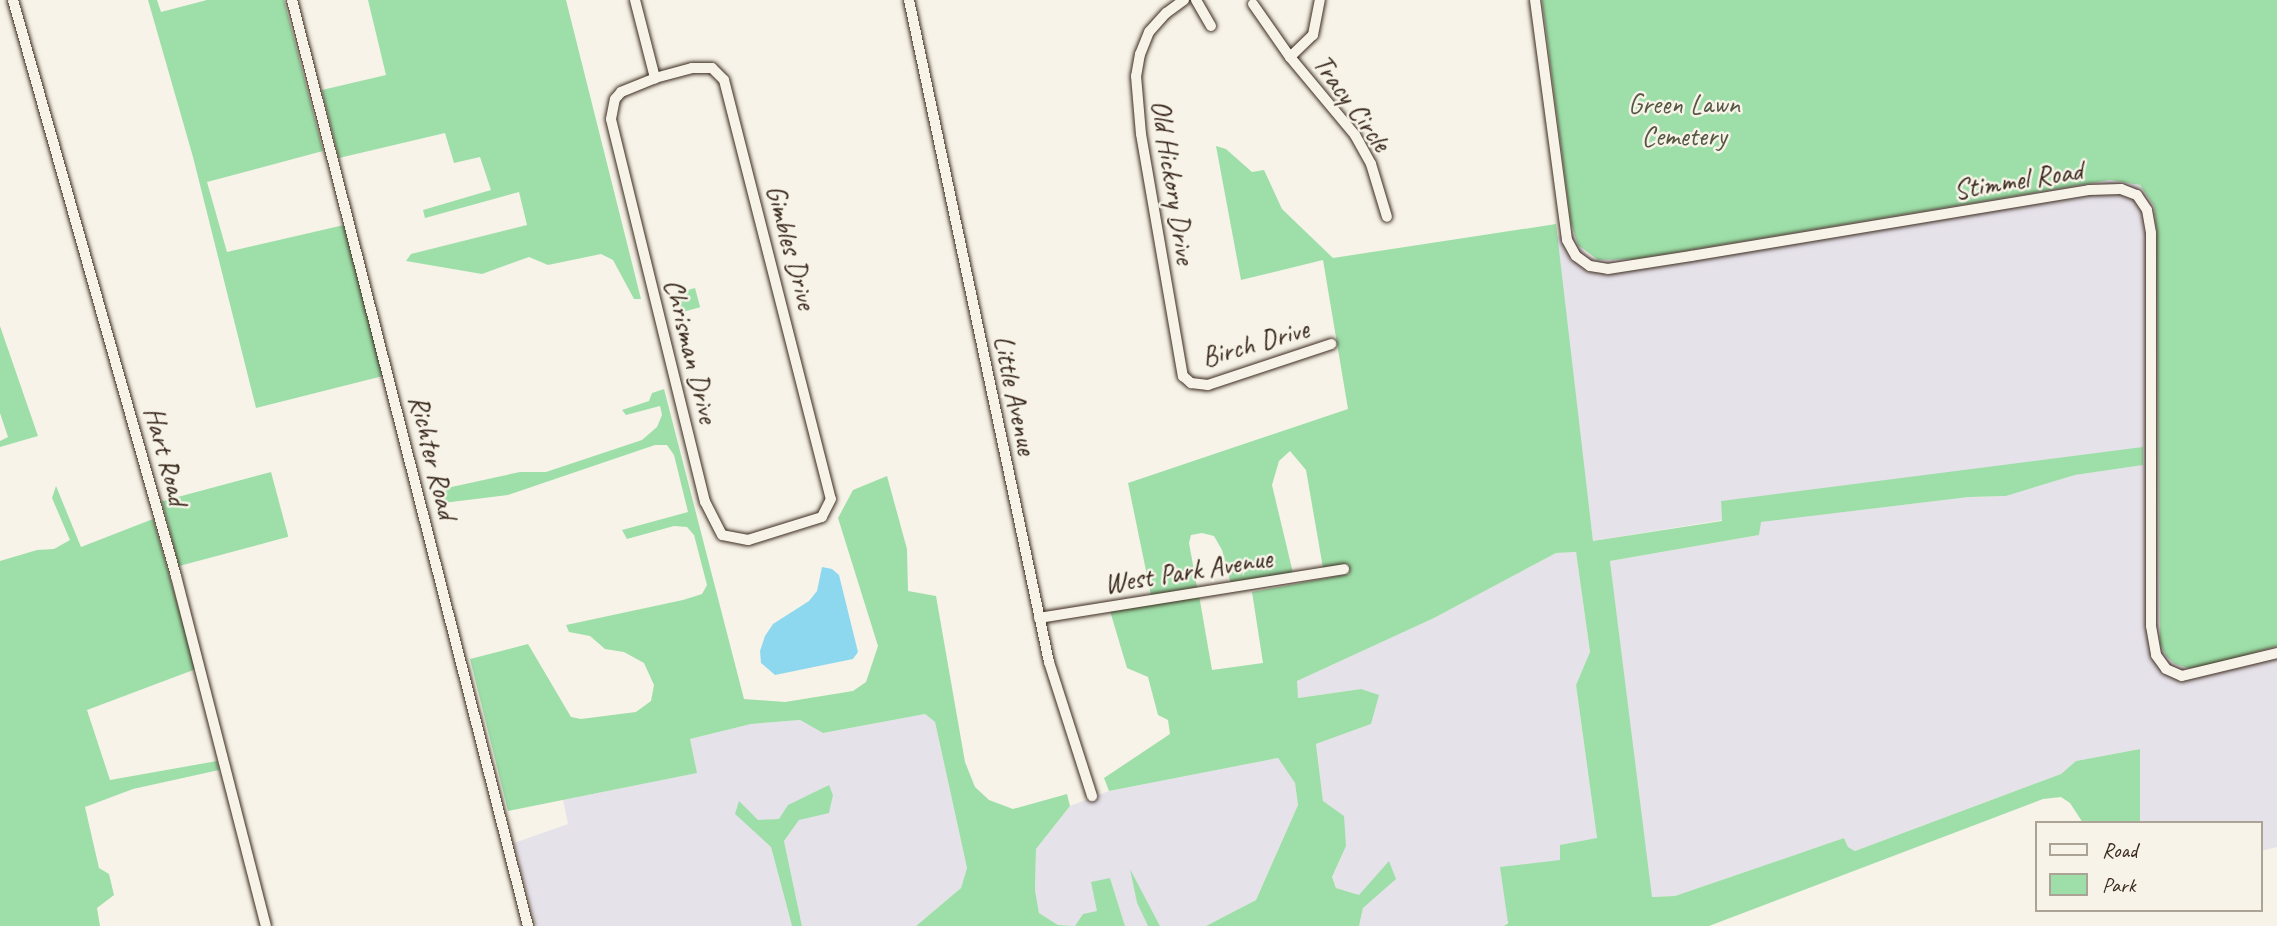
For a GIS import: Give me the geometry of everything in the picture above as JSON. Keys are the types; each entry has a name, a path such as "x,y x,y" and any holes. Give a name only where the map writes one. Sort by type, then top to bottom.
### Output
{"street":[{"name":"Hart Road","path":"13,0 176,576 266,926"},
{"name":"Richter Road","path":"292,0 528,926"},
{"path":"635,0 655,78"},
{"name":"Little Avenue","path":"909,0 1039,618 1064,716 1092,796"},
{"name":"Old Hickory Drive","path":"1184,0 1166,13 1149,32 1140,54 1136,76 1141,134 1179,366 1183,376 1191,383"},
{"path":"1196,0 1211,26"},
{"name":"Tracy Circle","path":"1290,57 1313,35 1320,0"},
{"name":"Stimmel Road","path":"1535,0 1567,240 1576,256 1590,266 1618,267 2089,190 2121,189 2137,195 2147,210 2151,233 2151,626 2156,655 2166,669 2182,676 2277,653"},
{"name":"Tracy Circle","path":"1253,4 1290,57 1355,135 1371,164 1387,217"},
{"name":"Gimbles Drive","path":"655,78 692,68 712,68 724,80 831,499"},
{"name":"Chrisman Drive","path":"655,78 621,92 615,99 611,119 711,519 722,535 748,540 822,517 831,499"},
{"name":"Birch Drive","path":"1191,383 1208,385 1331,344"},
{"name":"West Park Avenue","path":"1039,618 1344,569"}],"shaded area":[{"path":"2110,180 2140,185 2154,206 2204,667 2277,646 2277,847 2263,850 2263,821 2140,821 2140,749 2076,761 2061,774 1855,851 1848,847 1844,838 1675,896 1651,897 1610,561 1759,535 1760,522 1969,497 2006,496 2075,475 2142,465 1721,501 1722,520 1593,541 1556,236 1575,234 1586,254 1598,260 1635,259"},
{"path":"1576,552 1590,653 1576,685 1597,839 1560,860 1504,926 1359,926 1363,908 1359,895 1336,888 1332,877 1346,846 1323,801 1316,744 1371,724 1361,689 1297,698 1297,681 1434,618 1556,553"},
{"path":"925,714 935,722 967,868 961,888 916,926 802,926 784,841 799,820 833,795 828,785 780,819 758,821 771,847 792,926 536,926 514,843 568,824 563,800 696,773 690,739 751,724 800,720 823,733"},
{"path":"1278,758 1295,783 1298,805 1256,900 1206,926 1160,926 1131,872 1137,903 1148,926 1125,926 1110,878 1098,911 1075,926 1058,925 1039,913 1035,890 1036,849 1070,806 1109,791"}],"green space":[{"path":"148,0 157,0 161,12 207,0 284,0 323,151 207,182 227,252 344,225 383,376 256,408 193,157"},
{"path":"368,0 566,0 641,299 634,299 613,260 601,254 548,265 529,257 482,274 406,261 411,254 527,225 519,192 425,218 423,210 491,190 480,157 454,163 445,133 339,158 322,90 386,75"},
{"name":"Green Lawn Cemetery","path":"1542,0 2277,0 2277,646 2204,667 2188,668 2175,664 2166,656 2160,644 2157,233 2154,206 2140,185 2110,180 1635,259 1598,260 1578,245 1571,223"},
{"path":"1216,146 1226,149 1252,172 1264,170 1282,209 1333,258 1556,224 1593,541 1722,521 1721,501 2143,447 2143,465 2075,475 2006,496 1969,497 1761,522 1759,535 1610,561 1652,897 1675,896 1844,838 1848,847 1855,851 2061,774 2076,761 2140,749 2140,821 2082,821 2070,803 2061,797 2043,799 1709,926 1504,926 1508,923 1500,867 1560,860 1560,845 1597,838 1576,685 1590,652 1576,552 1556,553 1434,618 1297,681 1298,698 1361,689 1379,695 1371,724 1316,744 1323,801 1344,816 1346,846 1332,877 1336,888 1359,895 1389,861 1396,879 1363,908 1359,926 1206,926 1256,900 1298,805 1295,783 1278,758 1109,791 1104,778 1170,734 1168,720 1158,715 1148,677 1127,668 1110,611 1199,595 1212,670 1263,663 1252,592 1349,574 1348,564 1323,568 1306,470 1290,451 1279,461 1272,485 1293,573 1231,584 1222,550 1214,536 1202,533 1191,535 1189,543 1197,587 1151,595 1128,483 1348,409 1323,260 1241,280"},
{"path":"695,288 700,307 681,312 676,293"},
{"path":"0,326 38,436 0,447 0,441 8,437 0,413"},
{"path":"664,389 744,699 785,702 853,691 866,682 878,646 838,518 853,490 887,476 907,549 908,591 936,596 965,762 975,787 989,800 1013,809 1067,794 1070,806 1036,849 1035,890 1039,913 1058,925 1075,926 916,926 961,888 967,868 935,722 925,714 823,733 800,720 751,724 690,739 697,773 508,811 470,659 528,644 571,717 581,719 636,712 651,701 654,685 644,663 624,652 605,649 590,636 569,632 566,625 683,600 702,594 707,585 694,535 687,527 674,526 627,539 622,530 688,512 674,455 667,445 655,445 508,495 443,503 436,501 433,491 520,472 546,472 642,440 657,427 662,415 660,406 626,415 622,410 649,401 652,393"},
{"path":"271,472 288,537 179,566 162,501"},
{"path":"56,486 81,547 153,519 196,669 87,710 110,780 217,761 219,770 133,789 85,807 99,868 109,874 114,895 97,908 100,926 0,926 0,561 37,550 54,549 70,540 52,498"},
{"path":"829,785 833,795 829,813 799,820 784,841 802,926 792,926 771,847 735,814 739,801 758,820 779,819 788,805"},
{"path":"1130,869 1160,926 1148,926 1137,903"},
{"path":"1110,878 1125,926 1075,926 1083,914 1097,911 1091,882"}],"water":[{"path":"822,567 832,569 839,575 858,652 853,659 775,675 761,663 760,651 765,636 773,624 809,601 817,591"}]}
